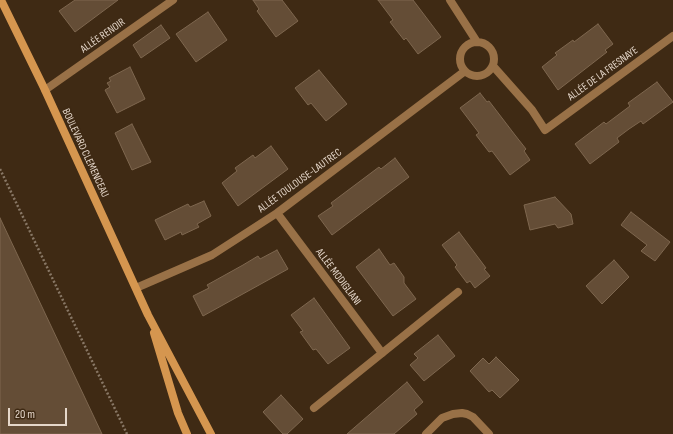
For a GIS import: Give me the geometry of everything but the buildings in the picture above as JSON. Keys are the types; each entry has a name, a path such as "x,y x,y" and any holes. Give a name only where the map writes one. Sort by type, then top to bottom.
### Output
{"street":[{"name":"BOULEVARD CLEMENCEAU","path":"1,0 148,315 211,434"},
{"name":"ALLÉE RENOIR","path":"44,90 173,0"},
{"path":"450,0 477,42"},
{"name":"ALLÉE DE LA FRESNAYE","path":"493,66 532,110 545,130 673,36"},
{"path":"477,42 486,44 493,52 493,66 486,74 477,77 470,75 464,71 461,66 461,52 470,43 477,42"},
{"name":"ALLÉE TOULOUSE-LAUTREC","path":"136,288 212,255 277,213 464,71"},
{"name":"ALLÉE MODIGLIANI","path":"277,213 382,354"},
{"path":"314,408 458,292"},
{"name":"BOULEVARD CLEMENCEAU","path":"148,315 178,413 187,434"},
{"path":"426,434 442,418 462,412 473,418 489,434"}],"path":[{"path":"0,169 127,434"}]}
